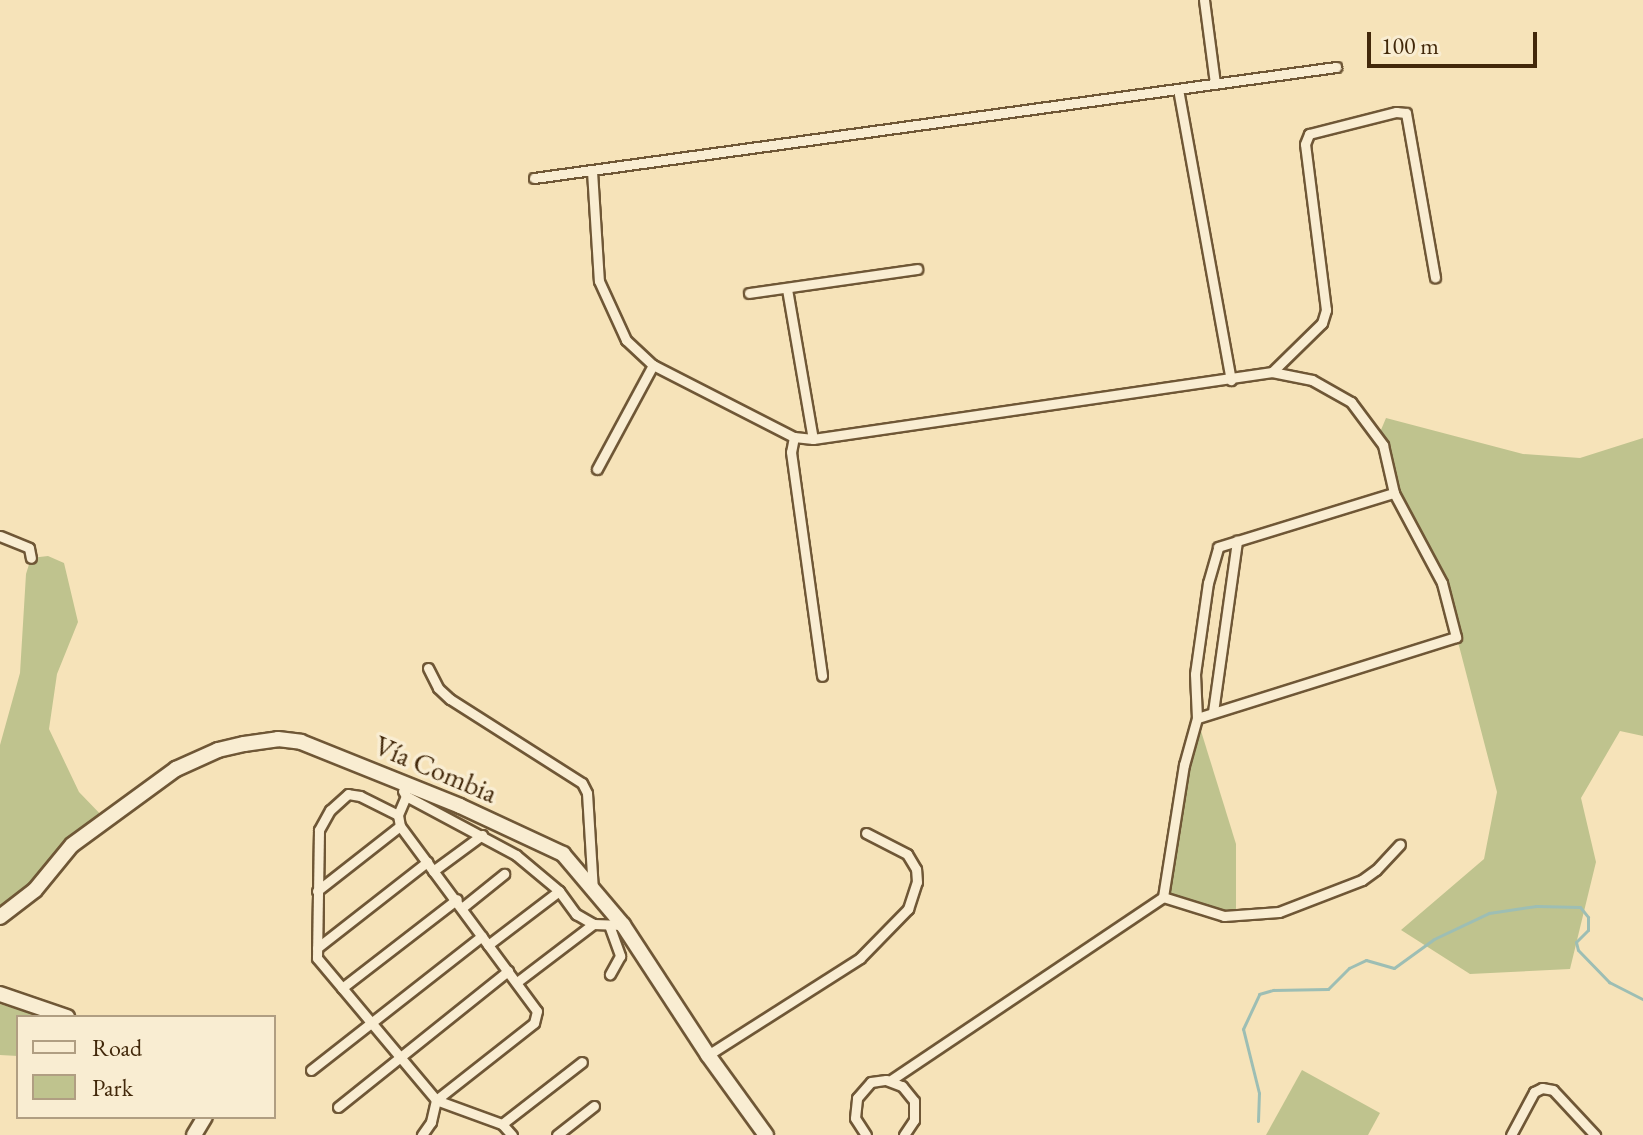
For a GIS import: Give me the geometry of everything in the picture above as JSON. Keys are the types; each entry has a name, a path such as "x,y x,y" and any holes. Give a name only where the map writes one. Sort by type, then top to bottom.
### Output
{"main road":[{"name":"Vía Combia","path":"0,917 35,890 72,845 176,769 218,750 278,739 301,742 555,848 593,890 766,1135"},
{"path":"0,994 61,1015"}],"street":[{"path":"1204,0 1215,83"},
{"path":"534,178 1336,67"},
{"path":"1178,89 1231,380"},
{"path":"1272,372 1322,323 1326,310 1305,144 1309,134 1396,112 1406,113 1435,277"},
{"path":"592,171 599,281 626,340 653,365 794,437 813,439 1272,372 1312,380 1351,402 1383,445 1394,493 1442,583 1455,637 1197,718"},
{"path":"749,293 917,269"},
{"path":"787,289 813,439"},
{"path":"597,469 653,365"},
{"path":"794,437 791,452 822,676"},
{"path":"866,1135 855,1118 857,1098 871,1082 891,1080 1163,897 1184,765 1197,718 1195,674 1214,554 1218,547 1394,493"},
{"path":"0,536 29,548 31,558"},
{"path":"1213,712 1237,541"},
{"path":"428,668 438,688 450,699 582,783 587,793 593,890"},
{"path":"398,781 406,796 516,855 559,891 576,914 593,924 616,925 620,956 610,974"},
{"path":"422,1135 431,1122 436,1100 534,1023 537,1011 399,821 360,796 348,794 330,810 319,830 317,958 436,1100 502,1124 512,1135"},
{"path":"317,891 399,821 406,796"},
{"path":"708,1055 860,958 908,909 917,882 916,869 907,854 866,833"},
{"path":"433,871 482,835"},
{"path":"1163,897 1224,916 1279,912 1362,880 1400,844"},
{"path":"317,948 427,862"},
{"path":"342,988 504,874"},
{"path":"311,1070 371,1023 559,891"},
{"path":"517,982 593,924"},
{"path":"338,1107 508,971"},
{"path":"502,1124 582,1062"},
{"path":"891,1080 902,1086 914,1101 916,1110 910,1133"},
{"path":"1511,1135 1534,1092 1542,1088 1553,1090 1591,1133"},
{"path":"557,1135 594,1106"}],"green space":[{"path":"1386,418 1523,454 1580,458 1643,438 1643,736 1620,731 1581,798 1596,862 1570,969 1470,974 1401,930 1484,859 1497,792 1445,592 1394,493 1378,437"},
{"path":"48,556 64,563 78,622 57,674 49,729 79,792 106,820 0,917 0,745 20,673 26,574 31,558"},
{"path":"1197,718 1236,844 1236,916 1163,897"},
{"path":"0,1004 36,1015 16,1015 16,1056 0,1055"},
{"path":"1302,1070 1380,1113 1368,1135 1266,1135"}],"waterway":[{"path":"1258,1121 1259,1093 1243,1029 1259,994 1273,990 1328,989 1349,968 1366,960 1394,968 1434,939 1489,913 1536,906 1580,907 1588,917 1588,930 1576,942 1578,950 1609,982 1643,999"}]}
